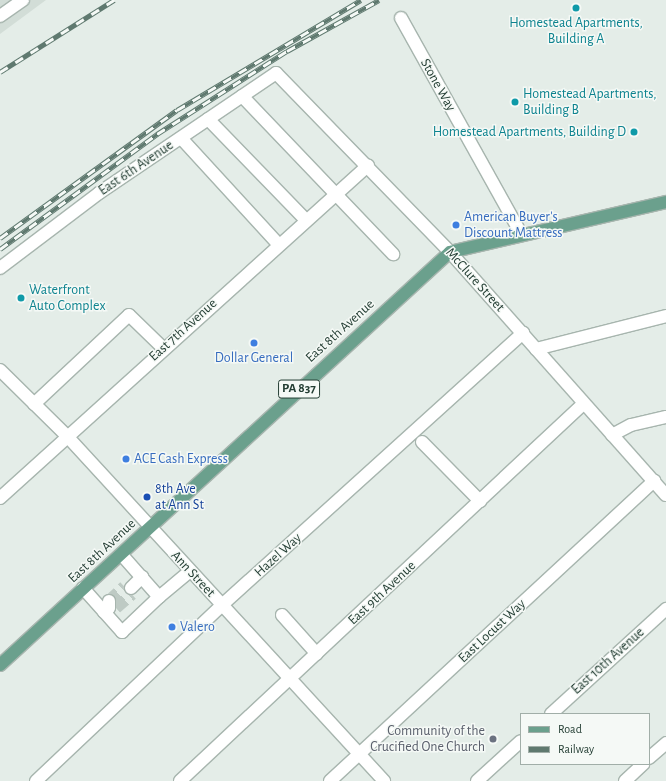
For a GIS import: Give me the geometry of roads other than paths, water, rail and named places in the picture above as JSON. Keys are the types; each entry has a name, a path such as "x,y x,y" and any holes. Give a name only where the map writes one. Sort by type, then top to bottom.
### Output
{"main road":[{"name":"East 8th Avenue","path":"0,665 450,252 666,202"}],"street":[{"path":"0,16 23,0"},
{"name":"Stone Way","path":"401,18 522,236"},
{"name":"East 6th Avenue","path":"0,268 20,249 276,73"},
{"name":"McClure Street","path":"276,73 368,164 450,252 536,349 582,405 612,435 666,495"},
{"path":"242,96 393,254"},
{"path":"208,120 306,220"},
{"path":"181,138 279,245"},
{"name":"East 7th Avenue","path":"0,498 66,435 368,164"},
{"path":"34,404 129,315 163,348"},
{"path":"536,349 666,316"},
{"name":"Hazel Way","path":"36,781 222,606 522,333"},
{"name":"Ann Street","path":"0,370 66,435 384,781"},
{"name":"East 9th Avenue","path":"180,781 582,405"},
{"path":"612,435 631,425 666,416"},
{"path":"422,442 480,501"},
{"name":"East Locust Way","path":"330,781 654,481"},
{"path":"121,554 159,597"},
{"path":"83,588 110,607 122,632 159,597 190,571"},
{"path":"129,590 142,577"},
{"name":"East 10th Avenue","path":"552,713 666,609"},
{"path":"282,615 317,654"},
{"path":"477,781 520,742"},
{"path":"650,757 666,743"},
{"path":"625,781 642,765"}],"tunnel":[{"path":"109,601 124,587"},
{"path":"116,608 132,594"}],"railway":[{"path":"0,72 114,0"},
{"path":"0,238 177,110 361,0"},
{"path":"0,249 157,134 287,51 379,0"}],"place":[{"name":"Homestead Apartments, Building A","path":"576,8"},
{"name":"Homestead Apartments, Building B","path":"515,102"},
{"name":"Homestead Apartments, Building D","path":"634,132"},
{"name":"American Buyer's Discount Mattress","path":"456,225"},
{"name":"Waterfront Auto Complex","path":"21,298"},
{"name":"Dollar General","path":"254,343"},
{"name":"ACE Cash Express","path":"126,459"},
{"name":"8th Ave at Ann St","path":"147,497"},
{"name":"Valero","path":"172,627"},
{"name":"Community of the Crucified One Church","path":"493,739"}]}
